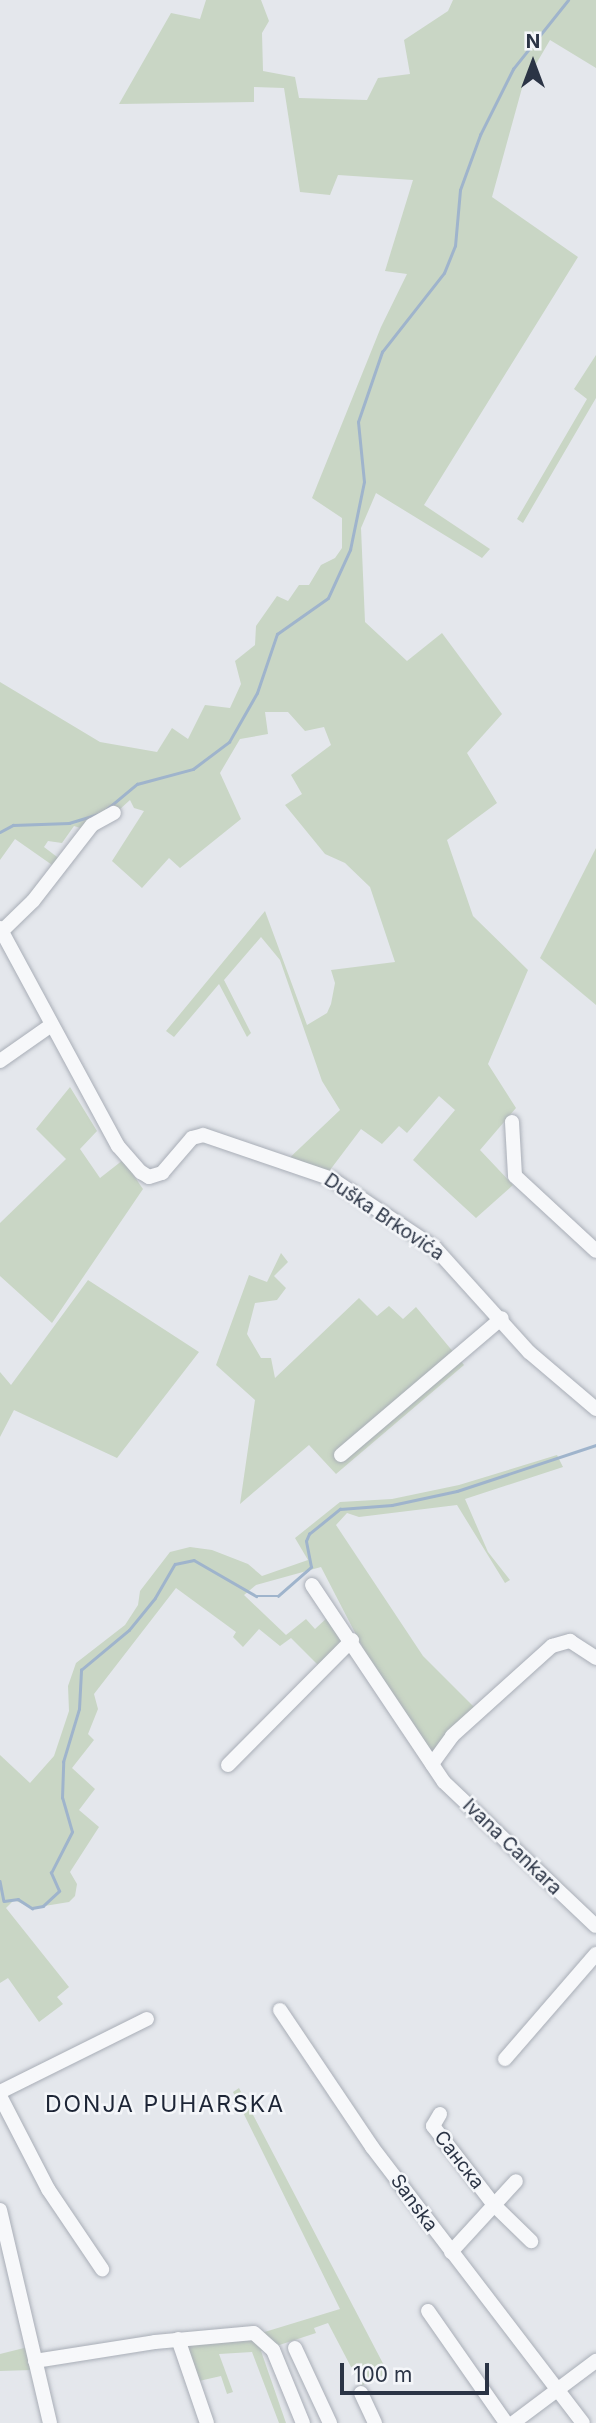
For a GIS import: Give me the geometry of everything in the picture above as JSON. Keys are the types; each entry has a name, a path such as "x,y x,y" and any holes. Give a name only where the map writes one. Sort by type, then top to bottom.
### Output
{"street":[{"path":"1,929 33,901 92,825 114,813"},
{"name":"Duška Brkovića","path":"1,929 50,1026 118,1146 146,1175 162,1173 197,1135 315,1171 428,1242 502,1318 529,1352 596,1409"},
{"path":"0,1061 50,1026"},
{"path":"512,1122 515,1176 596,1251"},
{"path":"341,1455 502,1318"},
{"name":"Ivana Cankara","path":"312,1585 352,1640 444,1782 596,1926"},
{"path":"228,1765 352,1640"},
{"path":"432,1764 452,1736 552,1646 570,1641 596,1658"},
{"path":"505,2059 596,1954"},
{"name":"Sanska","path":"280,2010 372,2147 583,2423"},
{"path":"102,2269 48,2189 0,2094 147,2019"},
{"name":"Санска","path":"440,2114 433,2126 494,2205 531,2241"},
{"name":"Санска","path":"451,2252 516,2181"},
{"path":"0,2210 50,2423"},
{"path":"428,2311 506,2423"},
{"path":"35,2361 178,2339 254,2333 272,2350 303,2423"},
{"path":"178,2339 207,2423"},
{"path":"295,2347 330,2423"},
{"path":"513,2423 596,2361"},
{"path":"361,2393 376,2423"}],"green space":[{"path":"206,0 261,0 269,21 262,33 263,71 295,77 299,98 367,100 378,78 410,74 404,40 448,11 453,0 596,0 596,68 550,40 522,88 492,197 578,257 424,505 490,549 482,558 376,493 361,528 365,622 407,661 442,633 502,714 467,753 497,803 447,840 473,916 528,970 488,1064 516,1108 480,1150 513,1185 476,1218 413,1160 455,1110 439,1096 407,1133 399,1126 382,1144 361,1129 324,1178 282,1165 340,1110 322,1081 280,960 261,937 224,980 251,1033 247,1037 219,984 174,1037 166,1031 265,911 307,1025 327,1013 331,1004 335,983 331,970 395,962 370,887 345,863 325,854 285,805 302,794 291,775 331,745 324,727 305,731 288,712 265,712 268,734 240,739 220,773 241,819 180,868 169,858 142,888 112,861 144,811 134,808 130,800 107,821 87,830 74,826 62,843 48,841 44,847 61,860 55,867 15,839 0,860 0,682 100,742 157,752 172,728 188,739 205,705 230,708 241,684 235,661 255,645 256,626 277,596 288,601 299,585 309,585 321,565 335,558 342,548 342,518 312,498 381,327 407,274 385,271 413,180 338,175 330,195 300,192 284,88 254,87 254,102 119,104 171,13 200,19"},
{"path":"596,355 596,398 523,523 517,519 587,399 574,389"},
{"path":"596,848 596,1005 540,958"},
{"path":"70,1087 97,1131 80,1149 100,1178 123,1160 143,1189 52,1323 0,1276 0,1223 66,1159 36,1129"},
{"path":"281,1253 288,1262 274,1276 286,1288 277,1300 255,1303 247,1334 261,1358 271,1358 275,1378 359,1298 377,1316 389,1306 403,1319 416,1307 464,1365 336,1474 309,1445 240,1504 255,1400 216,1365 249,1275 267,1282"},
{"path":"88,1280 199,1352 117,1458 14,1410 0,1437 0,1372 11,1385"},
{"path":"557,1455 563,1467 465,1499 488,1552 510,1580 505,1583 457,1505 359,1517 347,1513 336,1525 423,1656 478,1711 433,1759 365,1652 321,1567 256,1585 244,1595 286,1635 306,1619 315,1629 329,1616 347,1639 325,1672 291,1638 280,1646 259,1629 243,1647 233,1637 236,1632 176,1588 94,1694 98,1709 88,1734 94,1740 72,1768 95,1789 79,1810 99,1827 70,1872 77,1884 75,1896 69,1902 32,1908 14,1900 6,1908 69,1987 57,1997 63,2004 39,2022 8,1978 0,1983 0,1755 30,1783 54,1756 69,1711 68,1686 76,1663 125,1625 138,1605 140,1591 170,1552 190,1547 212,1550 248,1564 262,1576 308,1560 295,1538 340,1502 392,1499 459,1485"},
{"path":"239,2088 388,2373 361,2386 328,2323 314,2328 316,2333 261,2351 286,2423 279,2423 252,2352 219,2354 233,2392 227,2394 221,2376 199,2381 182,2339 258,2334 340,2309 233,2092"},
{"path":"28,2347 32,2370 0,2371 0,2354"}],"waterway":[{"path":"107,809 137,784 193,769 229,742 257,693 277,634 328,598 350,550 364,482 358,422 382,352 444,273 455,246 460,190 480,135 513,69 568,0"},
{"path":"0,832 13,825 69,823 101,813"},
{"path":"0,1881 4,1901 18,1899 32,1908 43,1906 59,1891 51,1873 72,1832 62,1798 63,1762 79,1709 81,1670 129,1630 155,1598 175,1564 194,1560 256,1596 278,1596 311,1567 306,1541 309,1534 340,1509 392,1505 457,1491 596,1445"}],"district":[{"name":"DONJA PUHARSKA","path":"165,2104"}]}
